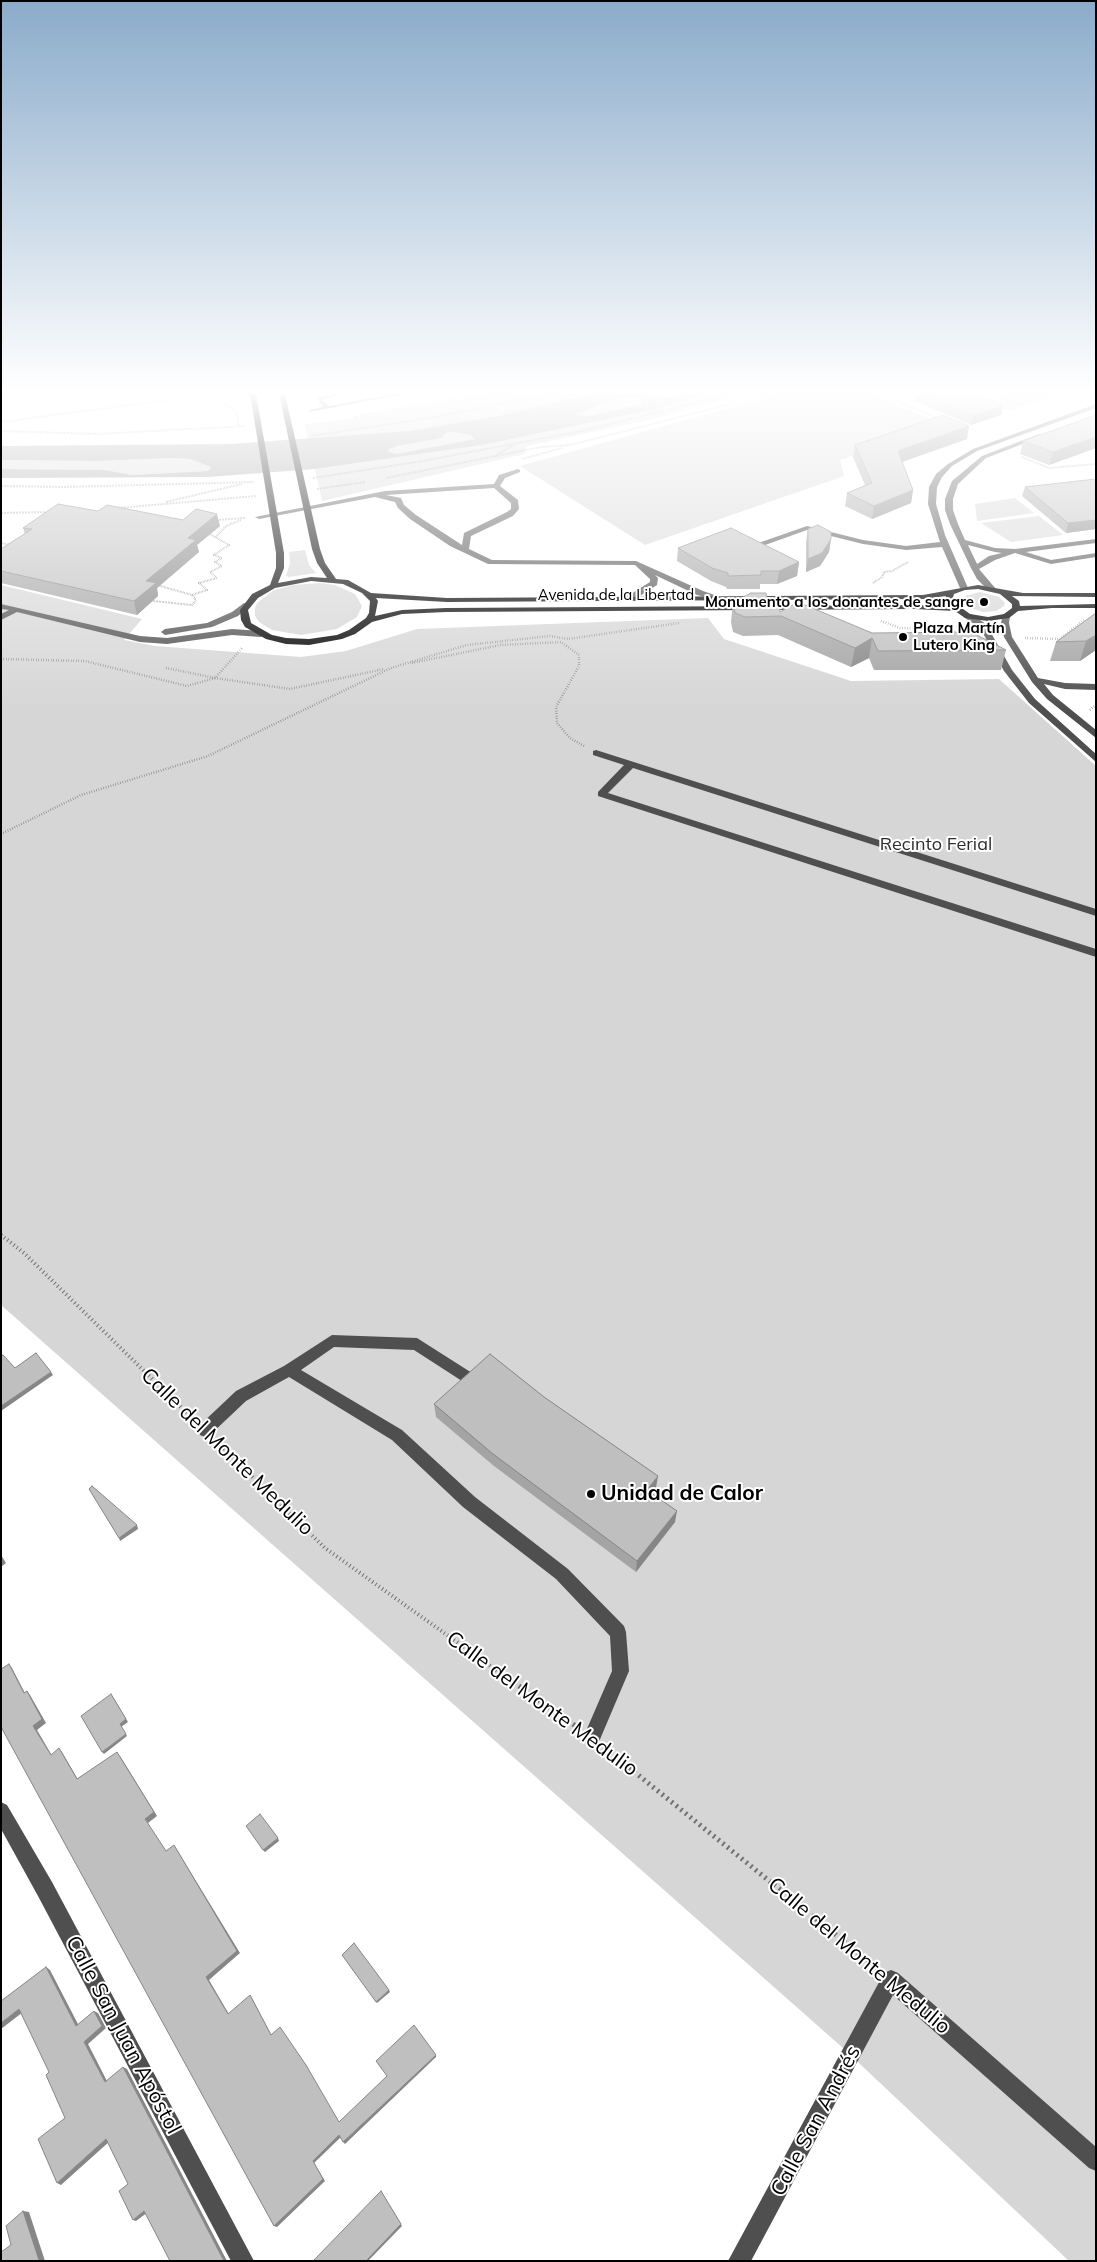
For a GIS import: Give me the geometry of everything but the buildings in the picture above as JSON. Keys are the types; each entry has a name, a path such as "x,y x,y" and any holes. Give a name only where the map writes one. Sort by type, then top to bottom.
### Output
{"main road":[{"path":"271,500 280,553 280,568 273,586"},
{"path":"305,500 316,549 321,563 332,579"},
{"path":"261,634 253,630 245,620 244,615 247,605 260,592 273,586 300,580 332,579 355,585 370,595 375,607 369,620"},
{"path":"964,588 992,589 1023,595 1096,595"},
{"name":"Avenida de la Libertad","path":"370,595 447,600 923,597 951,593 964,588"},
{"path":"1003,592 1016,603 1016,608"},
{"path":"951,593 948,601 955,609 968,616 988,619 1006,616 1016,608 1096,606"},
{"name":"Avenida de la Libertad","path":"261,634 286,641 325,640 352,632 369,620 402,612 446,610 904,607 955,609"}],"street":[{"path":"259,517 352,500"},
{"path":"396,500 413,517 465,550 486,560 498,563 621,561 642,564 683,586 719,598"},
{"path":"399,503 404,500"},
{"path":"443,537 466,537 510,514 515,509 514,502 511,500"},
{"path":"932,500 932,504 946,544 964,588"},
{"path":"949,500 949,510 962,541 980,577 992,589"},
{"path":"751,547 807,528 863,542 906,548 946,544"},
{"path":"465,550 466,537"},
{"path":"975,568 992,558 1016,551 1096,540"},
{"path":"962,541 995,550 1016,551 1051,562 1096,555"},
{"path":"621,561 644,569 654,578 651,586 629,599"},
{"path":"1,598 143,632 170,632 219,621 235,614 247,605"},
{"path":"1,606 140,639 167,641 232,632 261,634"},
{"path":"1,618 15,610"},
{"path":"968,616 983,626 990,636 1001,660 1032,701 1096,759"},
{"path":"1006,616 1005,623 1008,638 1035,680 1059,704 1096,734"},
{"path":"1035,680 1091,687"},
{"path":"1059,704 1063,695 1074,689 1091,687"},
{"path":"596,753 1096,913"},
{"path":"631,764 601,794 1096,954"},
{"path":"205,1430 241,1396 289,1370 332,1341 417,1344 467,1377"},
{"path":"289,1370 397,1435 469,1502 562,1574 618,1632 621,1671 592,1738"},
{"name":"Calle San Juan Apóstol","path":"1,1811 45,1889 243,2261"},
{"name":"Calle del Monte Medulio","path":"891,1980 1096,2161"},
{"name":"Calle San Andrés","path":"739,2261 891,1980"}],"path":[{"path":"160,504 179,500"},
{"path":"111,508 217,500"},
{"path":"207,520 259,517 257,506 252,500"},
{"path":"1,513 54,512"},
{"path":"1,518 8,513"},
{"path":"216,537 226,526 244,518"},
{"path":"156,585 192,595 207,590 199,583 217,578 210,572 222,566 215,562 222,558 214,555 229,546 216,537 203,532"},
{"path":"1,543 19,547"},
{"path":"869,585 882,577 884,572 892,572 903,566 918,552 916,546"},
{"path":"153,601 192,605 196,600 192,595"},
{"path":"1008,638 1060,638 1092,614"},
{"path":"875,619 900,628 945,629 970,637 990,636"},
{"path":"1,834 81,795 208,756 391,668 467,645 550,636 568,639 686,623"},
{"path":"166,668 215,678 290,689 500,645 561,642 580,655 579,666 556,706 557,723 570,738 596,753"},
{"path":"1,659 84,662 186,686 215,678 245,645"},
{"name":"Calle del Monte Medulio","path":"1,1235 24,1253 326,1548 592,1738 891,1980"}],"green space":[{"path":"573,500 776,500 645,545"},
{"path":"1017,500 1034,513 977,521 975,504"},
{"path":"1039,516 1063,535 1011,542 981,523"},
{"path":"305,550 309,565 316,573 286,576 290,563 289,552"},
{"path":"320,583 335,585 355,594 362,606 357,617 337,629 301,635 272,630 259,622 255,616 257,603 274,590 293,585"},
{"name":"Recinto Ferial","path":"1,585 142,619 124,640 155,646 301,657 346,651 417,629 708,618 724,639 851,681 999,679 1096,766 1096,2261 1069,2261 843,2048 1,1305"},
{"path":"980,592 999,597 1005,603 1004,606 996,611 983,612 970,608 963,602 965,596"}],"place":[{"name":"Monumento a los donantes de sangre","path":"984,602"},
{"name":"Plaza Martín Lutero King","path":"903,637"},
{"name":"Unidad de Calor","path":"591,1494"}]}
